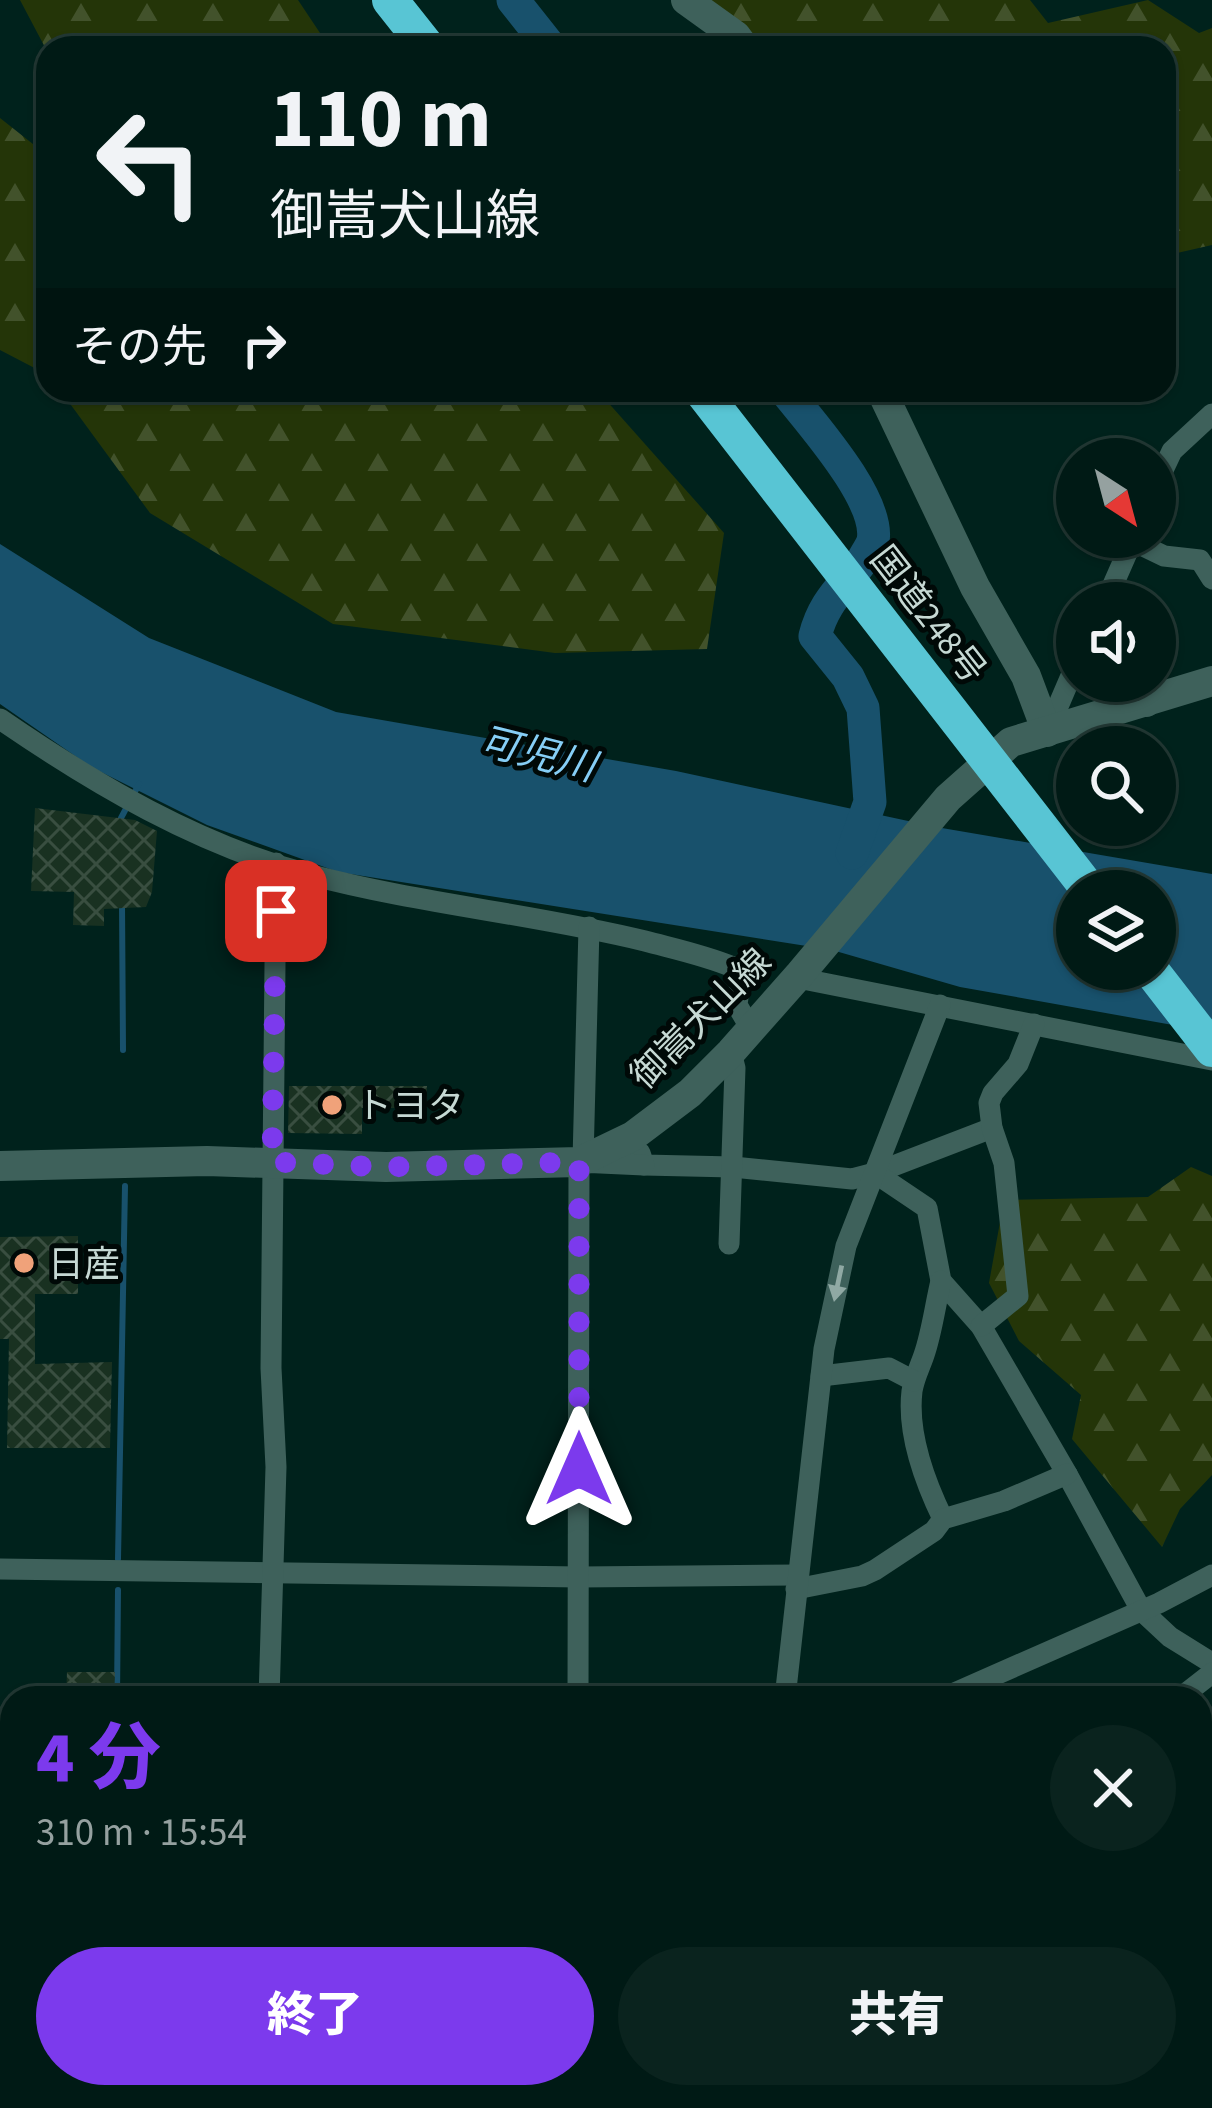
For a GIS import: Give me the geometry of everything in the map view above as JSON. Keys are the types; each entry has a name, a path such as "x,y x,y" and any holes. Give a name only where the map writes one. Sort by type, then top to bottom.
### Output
{"highway":[{"path":"390,0 418,36"},
{"name":"国道248号","path":"710,402 1074,870"},
{"path":"1166,990 1212,1049"}],"main road":[{"path":"686,0 736,36"},
{"path":"886,402 975,587 1026,676 1047,732"},
{"name":"御嵩犬山線","path":"1176,692 1212,681"},
{"name":"御嵩犬山線","path":"0,1166 272,1162 386,1167 581,1161 633,1136 690,1093 800,974 947,798 1011,742 1143,702"}],"street":[{"path":"1176,448 1212,414"},
{"path":"1176,557 1200,560 1212,579"},
{"path":"1047,732 1060,702"},
{"path":"0,719 130,801 227,846 309,875 589,927 733,967 740,982 741,1041 735,1068 729,1244"},
{"path":"269,1686 276,1467 271,1368 276,863"},
{"path":"578,1686 581,1161 589,927"},
{"path":"800,974 808,980 1212,1060"},
{"path":"786,1686 821,1376 846,1246 940,1005"},
{"path":"981,1326 1018,1296 1004,1163 989,1103 1018,1064 1034,1024"},
{"path":"581,1161 733,1167 852,1179 992,1128"},
{"path":"633,1136 644,1166"},
{"path":"875,1173 927,1208 941,1281 914,1382 913,1424 943,1519"},
{"path":"941,1281 981,1326 1141,1610 1212,1663"},
{"path":"821,1376 889,1368 914,1382"},
{"path":"0,1569 797,1582 862,1576 934,1532 943,1519 1004,1501 1067,1474"},
{"path":"970,1686 1212,1575"}],"green space":[{"path":"20,0 298,0 322,36 39,36"},
{"path":"695,0 1030,0 1048,23 1148,0 1199,33 1212,28 1212,245 1176,253 1176,36 737,36 703,22"},
{"path":"0,118 36,146 36,369 0,350"},
{"path":"69,402 608,402 724,533 707,649 555,653 333,624 150,513"},
{"path":"1191,1167 1212,1176 1212,1475 1180,1509 1162,1547 1072,1439 1081,1395 1019,1341 989,1283 1004,1200 1148,1197"}],"water":[{"name":"可児川","path":"0,544 149,638 336,712 676,771 936,827 1212,874 1212,1032 960,987 832,950 338,872 207,825 91,767 0,704"}],"building":[{"path":"35,808 135,820 157,831 152,892 146,907 104,909 104,926 73,925 74,892 31,891"},
{"path":"289,1086 427,1086 427,1108 362,1108 362,1134 288,1133"},
{"path":"78,1236 78,1294 35,1294 35,1364 112,1362 110,1448 7,1448 9,1339 0,1339 0,1237"},
{"path":"67,1672 115,1672 114,1686 66,1686"}],"waterway":[{"path":"513,0 542,36"},
{"path":"794,402 841,462 873,524 872,544 829,603 815,636 848,677 863,708 870,802 852,853"},
{"path":"121,824 139,784"},
{"path":"122,903 123,1050"},
{"path":"118,1559 125,1186"},
{"path":"117,1686 118,1590"}],"place":[{"name":"トヨタ","path":"332,1105"},
{"name":"日産","path":"24,1263"}],"route":[{"path":"276,911 272,1162 386,1167 579,1162 579,1469"}]}
